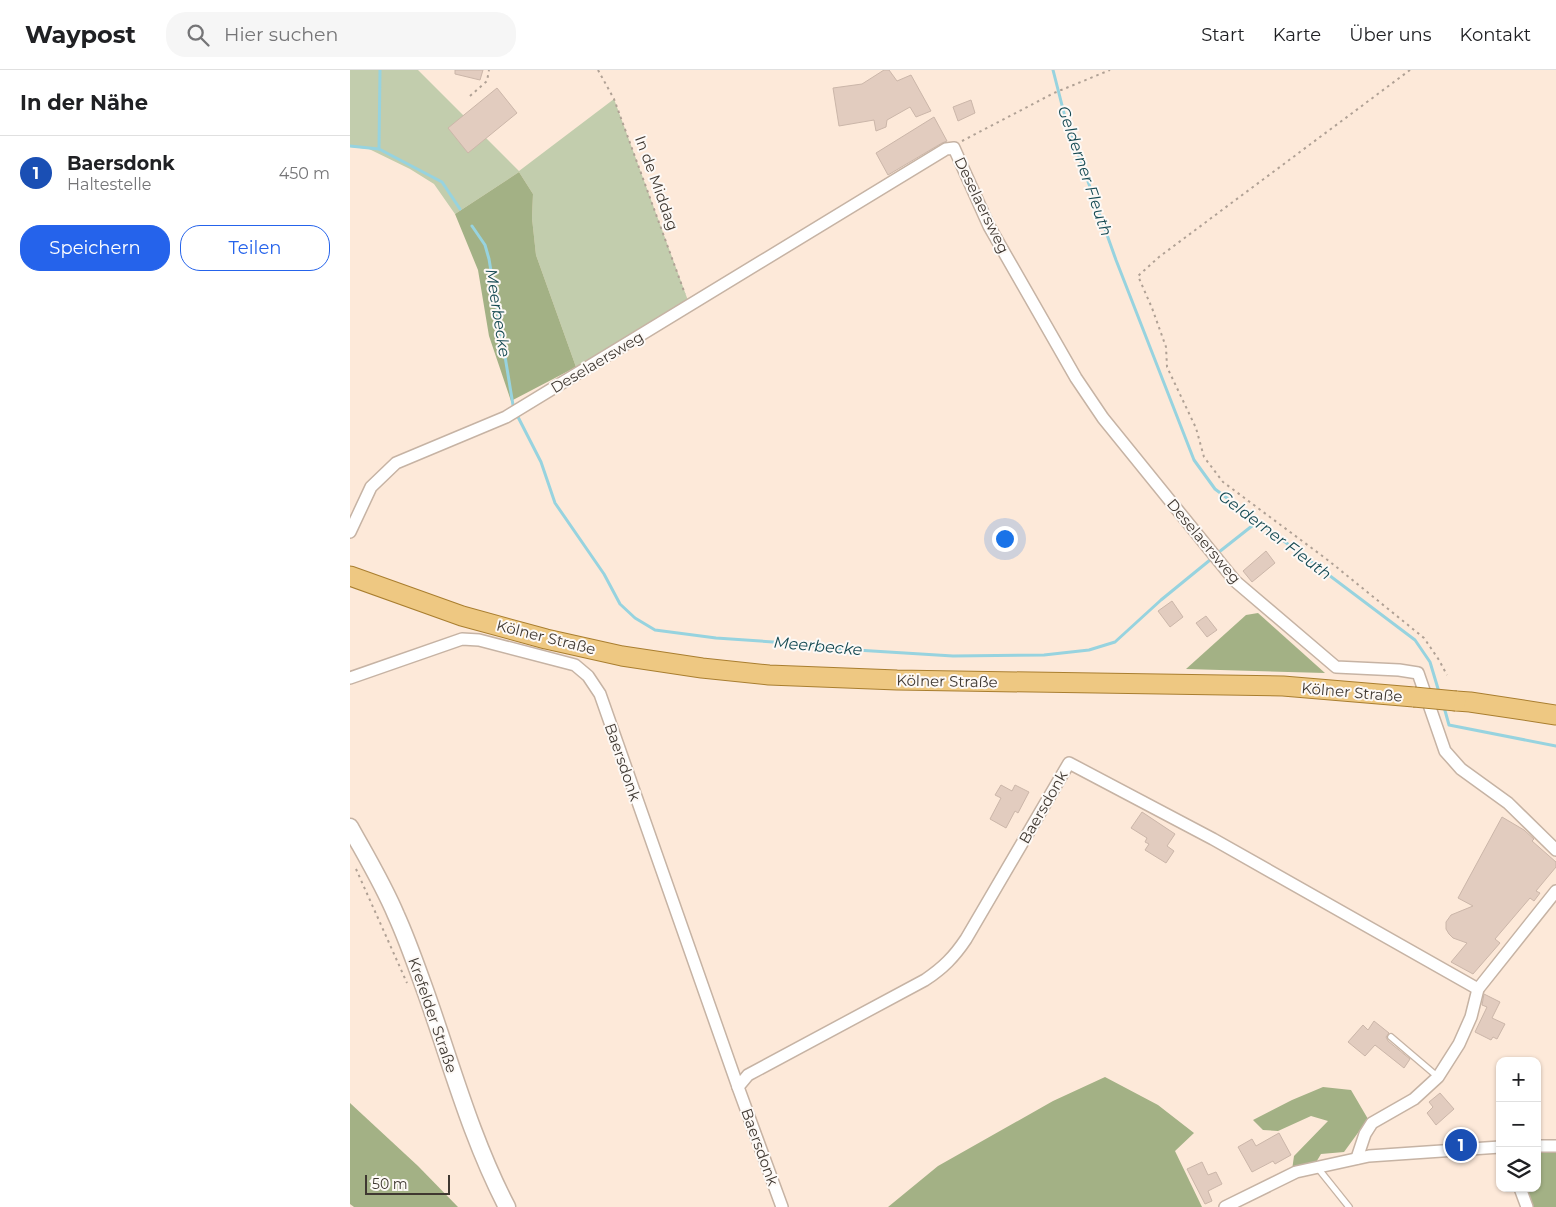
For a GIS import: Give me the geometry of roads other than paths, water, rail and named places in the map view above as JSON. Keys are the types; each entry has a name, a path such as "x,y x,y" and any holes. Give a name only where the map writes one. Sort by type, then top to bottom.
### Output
{"main road":[{"name":"Kölner Straße","path":"350,576 462,616 546,639 622,656 702,668 769,675 896,680 1283,686 1470,702 1556,715"},
{"name":"Krefelder Straße","path":"350,827 378,876 396,915 425,990 473,1130 508,1207"}],"street":[{"name":"Deselaersweg","path":"350,532 371,486 396,463 506,418 946,149 954,148 990,226 1076,378 1103,418 1235,581 1336,667 1399,670 1418,674 1444,751 1461,769 1508,803 1556,850"},
{"name":"Baersdonk","path":"350,678 462,639 479,640 575,665 588,676 600,694 782,1207"},
{"name":"Baersdonk","path":"738,1087 748,1075 925,980 941,969 954,956 966,939 1069,763 1213,839 1478,989"},
{"path":"1357,1158 1365,1134 1372,1123 1414,1098 1438,1077 1459,1044 1471,1017 1478,989 1556,891"},
{"path":"1541,1146 1556,1146"},
{"path":"1225,1207 1296,1172 1357,1158 1496,1147"},
{"path":"1521,1192 1527,1207"}],"lane":[{"path":"1391,1037 1438,1077"},
{"path":"1317,1167 1349,1207"}],"waterway":[{"path":"379,149 380,70"},
{"name":"Gelderner Fleuth","path":"1053,70 1065,117 1116,260 1194,460 1215,489 1415,640 1430,662 1439,692"},
{"name":"Meerbecke","path":"350,146 379,149 442,182 460,209"},
{"name":"Meerbecke","path":"472,226 485,245 489,259 513,405"},
{"name":"Meerbecke","path":"517,415 541,462 555,503 604,574 620,604 635,618 655,630 716,638 802,644 824,648 953,656 1044,655 1089,650 1115,642 1161,600 1210,560"},
{"name":"Meerbecke","path":"1219,552 1257,522"},
{"name":"Gelderner Fleuth","path":"1444,707 1449,725 1556,746"}],"place":[{"name":"Baersdonk","path":"1461,1145"}]}
